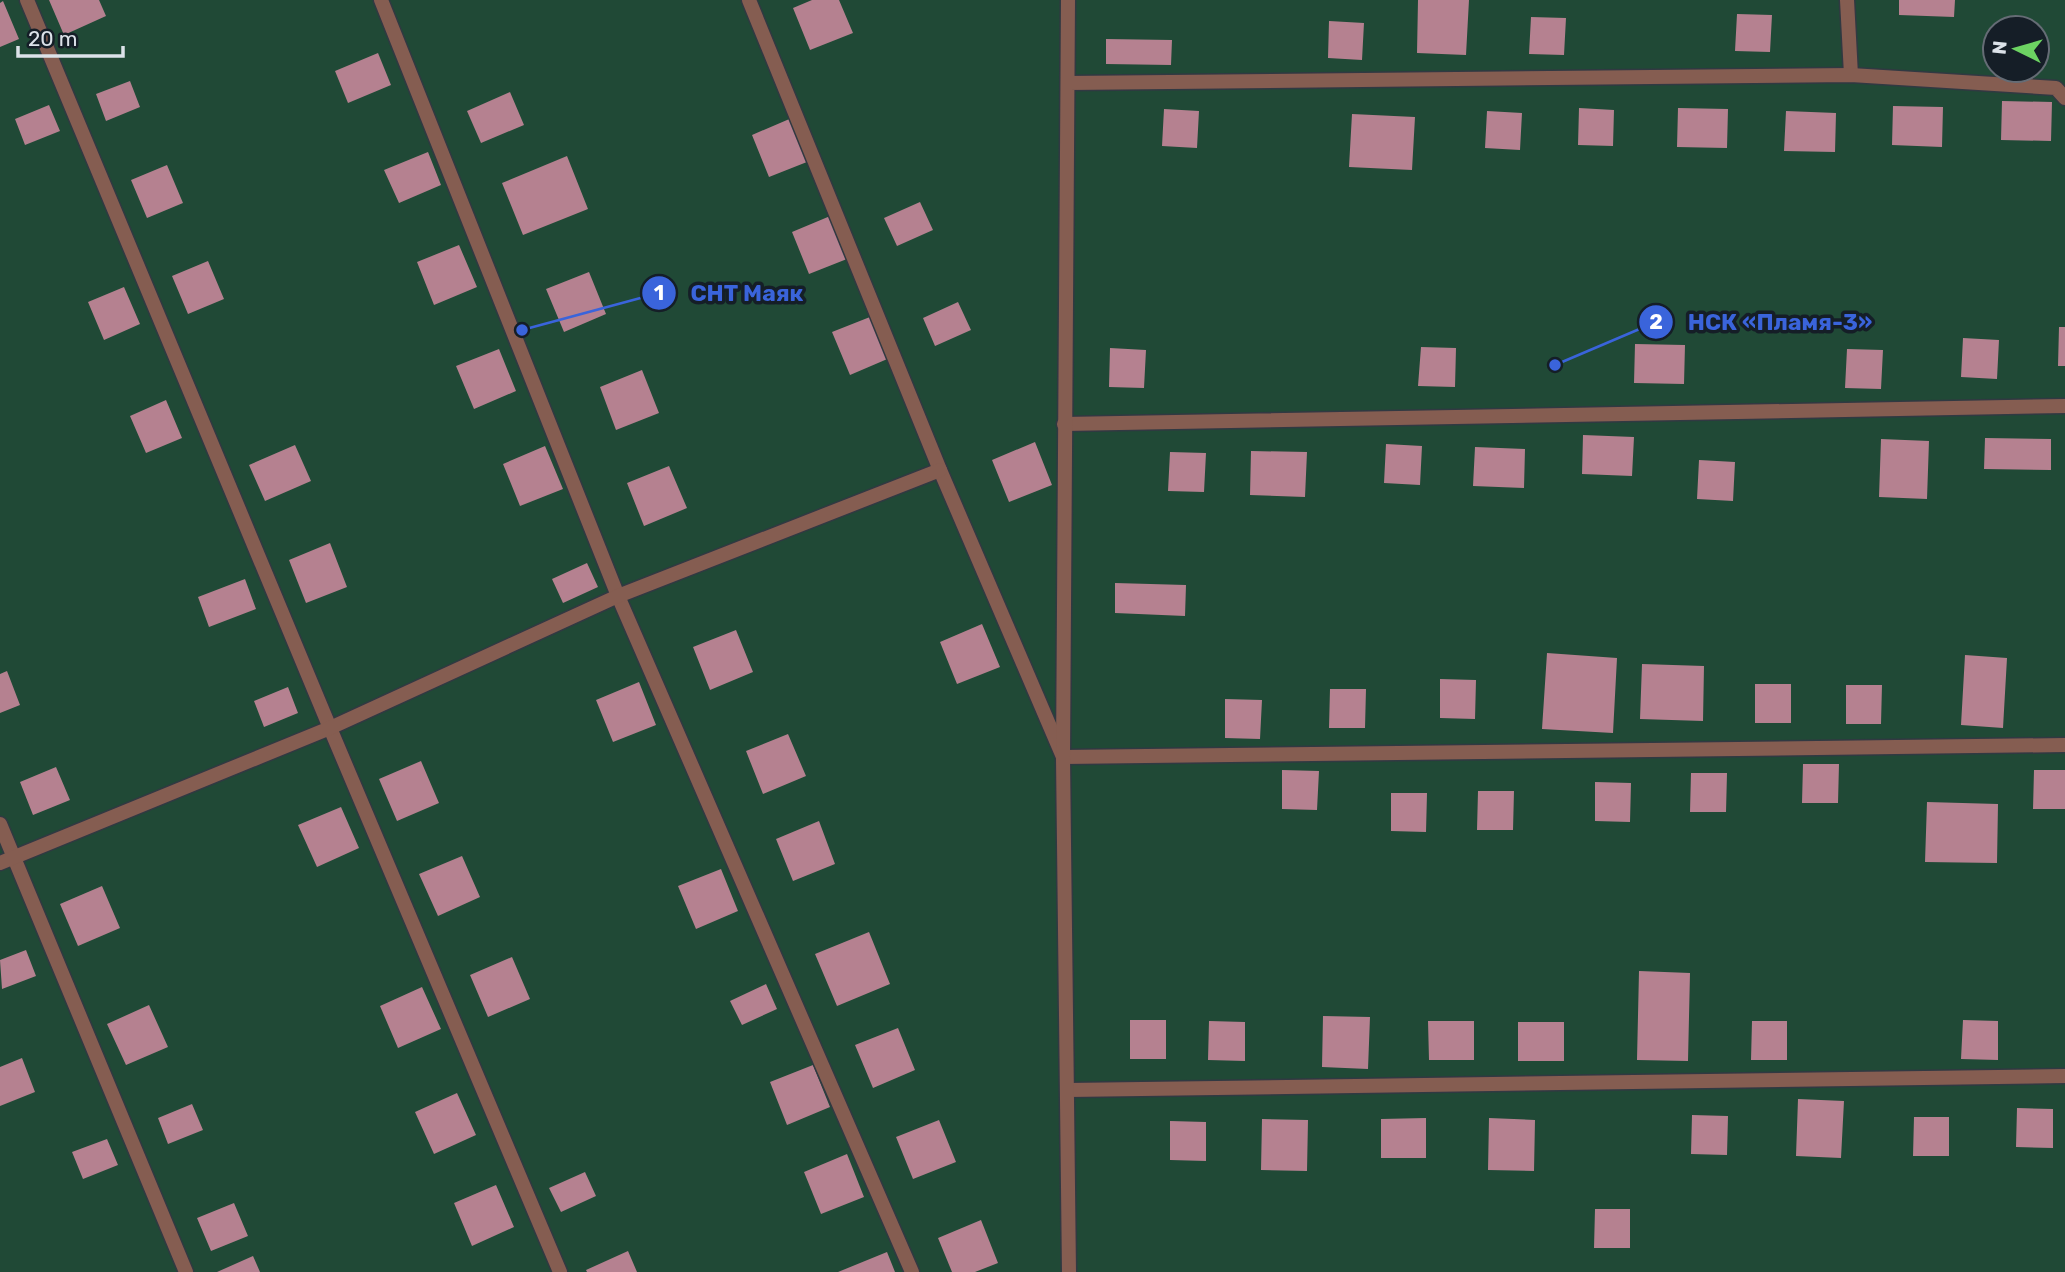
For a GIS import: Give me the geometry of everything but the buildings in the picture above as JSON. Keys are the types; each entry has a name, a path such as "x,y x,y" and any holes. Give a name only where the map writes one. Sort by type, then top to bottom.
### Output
{"street":[{"path":"27,0 330,728 561,1272"},
{"path":"381,0 618,596 912,1272"},
{"path":"750,0 940,470 1063,757"},
{"path":"1068,0 1063,757 1069,1272"},
{"path":"1847,0 1851,75"},
{"path":"1068,83 1851,75 2056,88 2065,98"},
{"path":"1064,424 2065,406"},
{"path":"0,863 330,728 618,596 940,470"},
{"path":"1063,757 2065,745"},
{"path":"0,824 186,1272"},
{"path":"1068,1090 2065,1076"}],"green space":[{"path":"0,0 2065,0 2065,1272 0,1272"}],"place":[{"name":"СНТ Маяк","path":"522,330"},
{"name":"НСК «Пламя-3»","path":"1555,365"}]}
